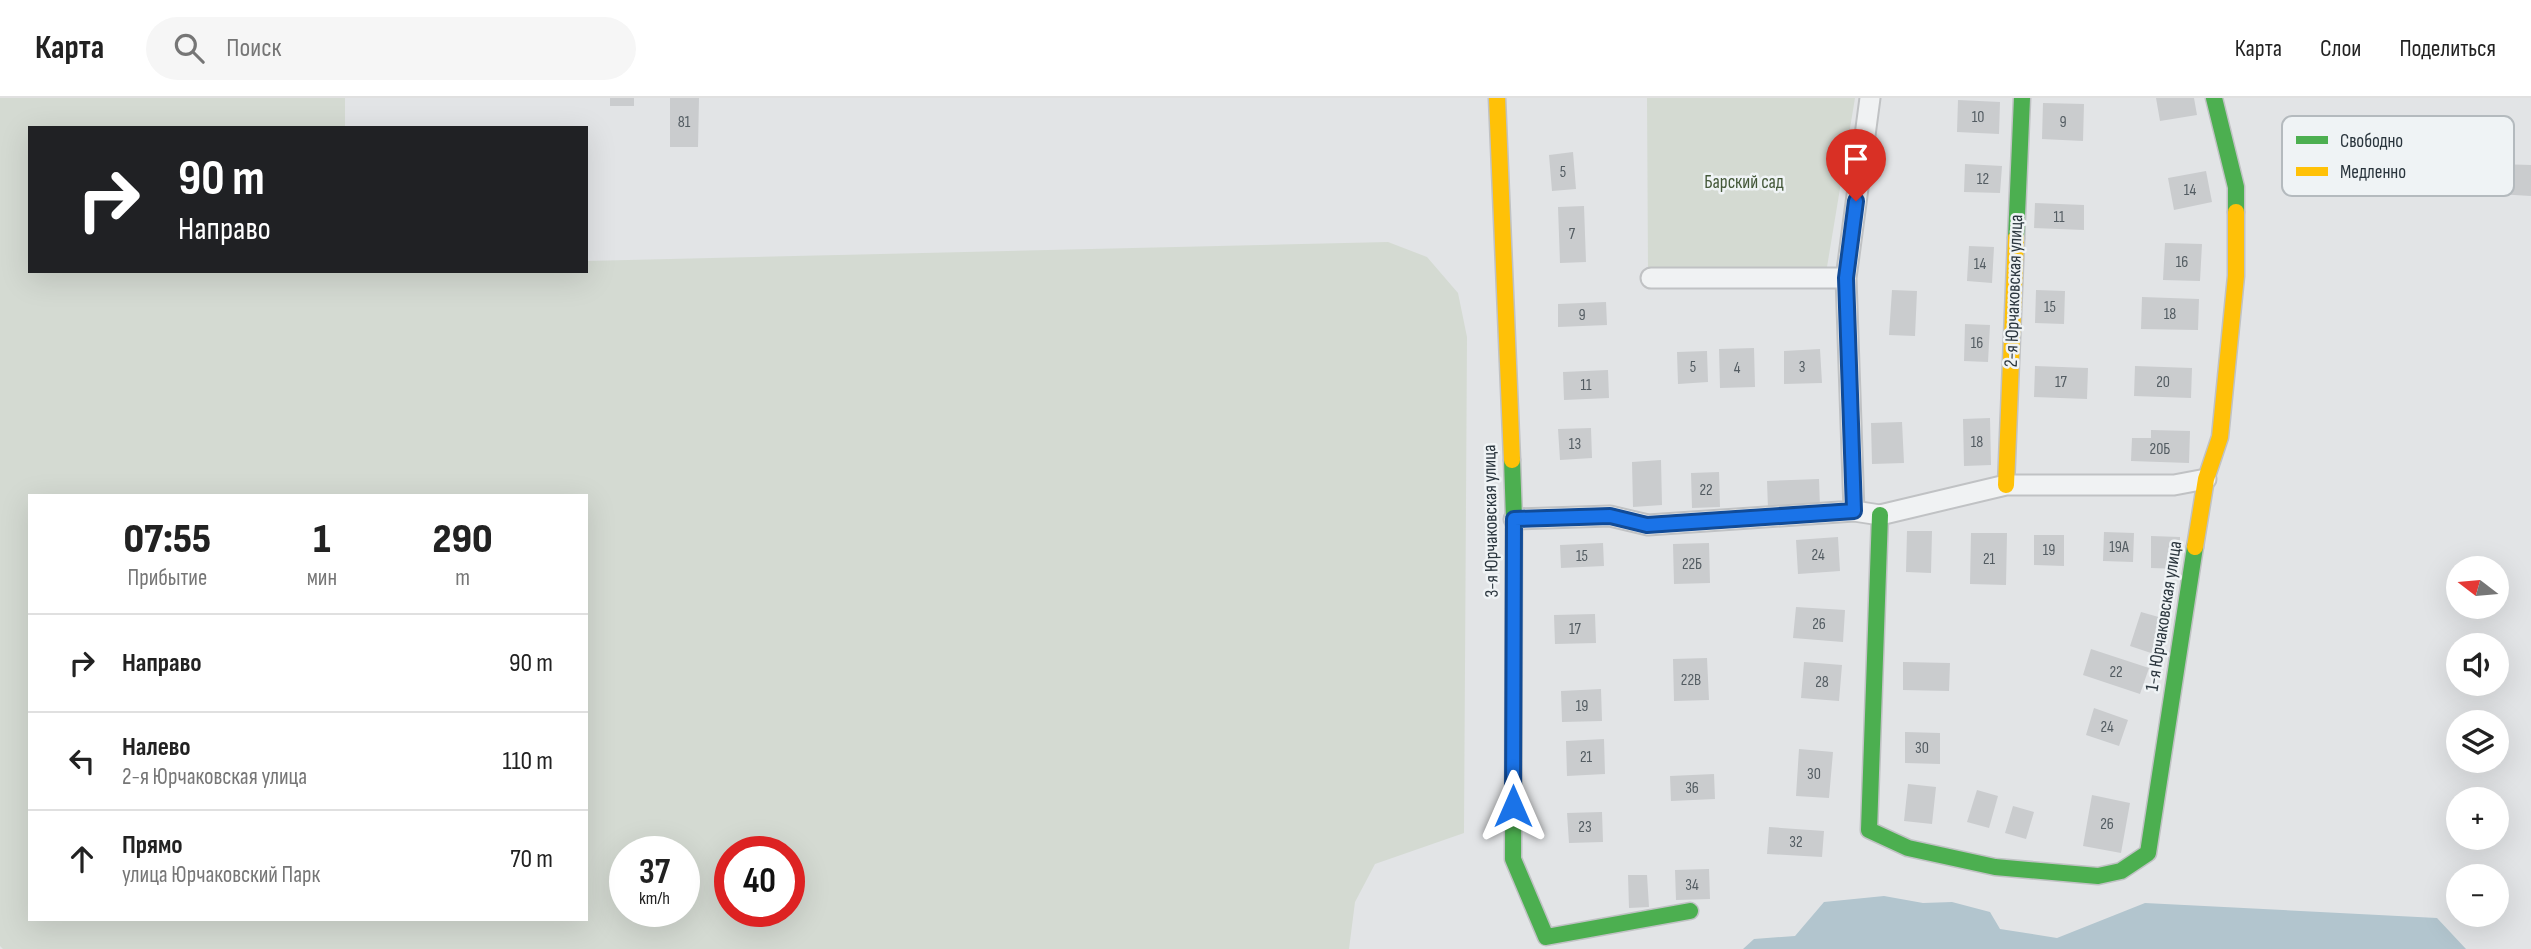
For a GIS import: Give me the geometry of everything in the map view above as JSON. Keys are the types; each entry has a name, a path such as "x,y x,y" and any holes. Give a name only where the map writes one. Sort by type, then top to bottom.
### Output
{"street":[{"name":"3-я Юрчаковская улица","path":"1497,98 1514,519 1513,859 1546,937 1690,911"},
{"path":"1854,511 1846,278 1871,98"},
{"name":"2-я Юрчаковская улица","path":"2006,485 2022,98"},
{"name":"1-я Юрчаковская улица","path":"1880,515 1869,830 1908,848 1995,867 2098,876 2121,871 2148,853 2206,479 2220,438 2236,276 2236,187 2214,98"},
{"path":"1651,278 1846,278"},
{"path":"1514,519 1610,516 1647,525 1854,511 1880,515 2006,485 2174,485 2206,479"}],"green space":[{"path":"0,98 345,98 345,126 28,126 28,273 588,273 588,261 1388,242 1427,257 1458,293 1467,337 1464,833 1375,864 1355,902 1349,949 3,949 0,946"},
{"name":"Барский сад","path":"1647,98 1855,98 1827,267 1648,269"}],"water":[{"path":"1884,896 1923,903 1952,902 1990,912 2000,929 2057,938 2145,903 2437,918 2466,949 1743,949 1754,939 1795,936 1824,902"}],"building":[{"path":"610,98 634,98 634,106 610,106"},
{"path":"670,98 699,98 698,147 670,147"},
{"path":"2156,98 2194,98 2197,115 2160,121"},
{"path":"1958,100 2000,102 1999,134 1957,132"},
{"path":"2043,103 2084,104 2083,141 2042,139"},
{"path":"1573,152 1576,189 1552,191 1549,155"},
{"path":"1965,164 2002,166 2000,193 1964,192"},
{"path":"2514,164 2531,165 2531,196 2514,195"},
{"path":"2206,171 2212,202 2174,210 2168,178"},
{"path":"2035,203 2084,205 2084,230 2034,228"},
{"path":"1584,206 1586,262 1560,263 1558,207"},
{"path":"2165,243 2202,244 2200,281 2163,280"},
{"path":"1969,246 1994,247 1992,283 1967,281"},
{"path":"1892,290 1917,291 1915,336 1889,335"},
{"path":"2036,290 2065,291 2064,324 2035,323"},
{"path":"2142,297 2199,299 2198,330 2141,329"},
{"path":"1606,302 1607,325 1558,327 1558,304"},
{"path":"1965,324 1990,325 1988,362 1964,361"},
{"path":"1754,348 1755,387 1720,388 1719,349"},
{"path":"1820,349 1822,383 1784,384 1784,351"},
{"path":"1707,351 1708,382 1678,384 1677,352"},
{"path":"2035,366 2088,368 2087,399 2034,397"},
{"path":"2135,366 2192,368 2191,398 2134,396"},
{"path":"1608,370 1609,398 1564,400 1563,372"},
{"path":"1990,418 1991,465 1964,466 1963,419"},
{"path":"1902,422 1904,463 1872,464 1871,423"},
{"path":"1591,428 1592,458 1560,460 1558,429"},
{"path":"2151,430 2190,431 2189,463 2131,461 2132,438 2151,438"},
{"path":"1661,460 1662,505 1633,507 1632,462"},
{"path":"1719,472 1720,507 1692,508 1691,473"},
{"path":"1819,479 1820,507 1768,509 1767,481"},
{"path":"1907,531 1932,531 1931,573 1906,572"},
{"path":"2104,532 2134,533 2133,562 2103,561"},
{"path":"1971,533 2007,533 2006,585 1970,584"},
{"path":"2034,535 2064,535 2064,566 2034,565"},
{"path":"2151,536 2180,537 2180,569 2151,568"},
{"path":"1838,537 1840,571 1798,574 1796,540"},
{"path":"1603,543 1604,566 1561,568 1560,545"},
{"path":"1709,543 1710,583 1674,584 1673,544"},
{"path":"1796,607 1845,610 1843,642 1793,638"},
{"path":"2141,612 2169,620 2157,655 2130,646"},
{"path":"1595,614 1596,643 1555,644 1554,615"},
{"path":"2091,649 2149,668 2140,694 2083,675"},
{"path":"1707,658 1709,700 1674,701 1673,659"},
{"path":"1804,662 1842,665 1839,701 1801,698"},
{"path":"1903,662 1950,663 1949,691 1903,690"},
{"path":"1601,689 1602,721 1562,722 1561,691"},
{"path":"2094,708 2128,720 2119,746 2086,735"},
{"path":"1905,732 1940,733 1940,764 1905,763"},
{"path":"1604,739 1605,774 1567,776 1566,741"},
{"path":"1799,749 1833,752 1829,798 1796,796"},
{"path":"1714,774 1715,799 1671,801 1670,776"},
{"path":"1908,784 1936,787 1932,824 1904,821"},
{"path":"1977,790 1998,796 1989,828 1967,822"},
{"path":"2092,795 2130,803 2121,853 2083,846"},
{"path":"2013,806 2034,812 2026,839 2005,833"},
{"path":"1602,812 1603,842 1569,843 1567,813"},
{"path":"1769,827 1824,831 1822,857 1767,854"},
{"path":"1709,869 1710,899 1676,900 1675,870"},
{"path":"1628,875 1647,875 1649,907 1629,908"}],"traffic: fast":[{"path":"2016,238 2022,98"},
{"path":"2214,98 2236,187 2236,212"},
{"path":"1512,460 1513,859 1546,937 1690,911"},
{"path":"1880,515 1869,830 1908,848 1995,867 2098,876 2121,871 2148,853 2195,547"}],"traffic: slow":[{"path":"1497,98 1512,460"},
{"path":"2195,547 2206,479 2220,437 2236,276 2236,212"},
{"path":"2006,485 2016,238"}],"route":[{"path":"1513,806 1514,519 1610,516 1647,525 1854,511 1846,278 1856,201"}]}
